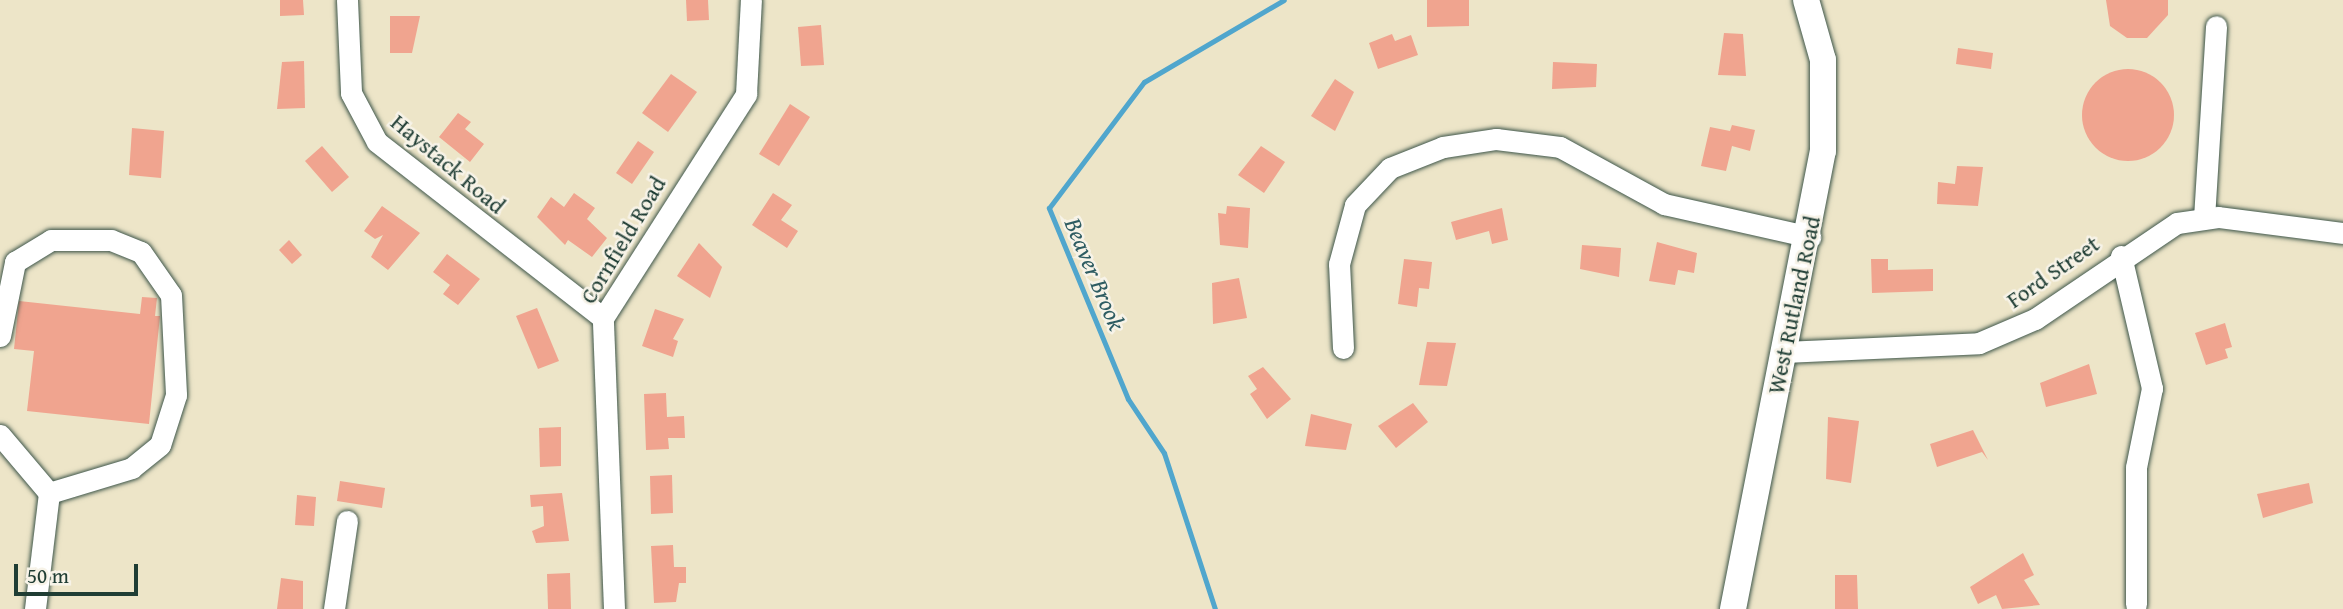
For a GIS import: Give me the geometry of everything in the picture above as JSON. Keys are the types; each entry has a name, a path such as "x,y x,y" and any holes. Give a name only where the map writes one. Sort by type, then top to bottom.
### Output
{"main road":[{"name":"West Rutland Road","path":"1733,609 1784,352 1810,237 1826,91 1806,0"}],"street":[{"name":"Haystack Road","path":"347,0 351,93 377,142 603,318"},
{"name":"Cornfield Road","path":"614,609 603,318 746,94 751,0"},
{"path":"2204,218 2216,26"},
{"path":"1343,348 1340,250 1355,205 1390,168 1443,146 1496,139 1560,147 1664,204 1810,237"},
{"name":"Ford Street","path":"1784,352 1979,343 2035,319 2159,230 2204,218 2343,233"},
{"path":"0,336 15,262 51,240 111,240 141,252 171,295 176,395 160,445 132,468 49,493"},
{"path":"2121,256 2152,388 2136,467 2136,604"},
{"path":"0,435 49,493 35,609"},
{"path":"334,609 347,521"}],"building":[{"path":"280,0 303,0 304,15 280,16"},
{"path":"686,0 708,0 709,20 687,21"},
{"path":"1427,0 1469,0 1469,26 1427,27"},
{"path":"2106,0 2168,0 2168,15 2147,38 2127,38 2110,26"},
{"path":"390,16 420,16 412,53 390,53"},
{"path":"821,25 824,65 801,66 798,27"},
{"path":"1724,33 1743,34 1746,76 1718,75"},
{"path":"1392,34 1395,41 1411,35 1418,55 1378,69 1369,43"},
{"path":"1958,48 1993,53 1991,69 1956,64"},
{"path":"304,61 305,108 277,109 282,62"},
{"path":"1553,62 1597,64 1596,87 1552,89"},
{"path":"2128,69 2146,72 2161,82 2171,97 2174,115 2171,133 2161,148 2146,158 2128,161 2110,158 2095,148 2085,133 2082,115 2085,97 2095,82 2110,72"},
{"path":"671,74 697,92 668,132 642,113"},
{"path":"1335,79 1354,92 1335,131 1311,116"},
{"path":"790,104 810,117 779,166 759,154"},
{"path":"458,113 471,122 465,129 484,144 470,162 439,137"},
{"path":"1732,125 1755,130 1750,151 1732,146 1726,171 1701,166 1710,127 1730,131"},
{"path":"132,128 164,131 161,178 129,175"},
{"path":"638,141 654,152 632,184 616,173"},
{"path":"322,146 349,177 332,192 305,161"},
{"path":"1261,146 1285,162 1264,193 1238,175"},
{"path":"1957,166 1983,167 1978,206 1937,204 1938,182 1955,184"},
{"path":"574,193 595,208 587,219 607,238 592,257 568,240 565,245 537,217 551,197 564,207"},
{"path":"773,193 792,205 781,220 798,231 787,248 752,225"},
{"path":"382,206 420,233 388,270 371,257 383,235 375,239 364,231"},
{"path":"1227,206 1250,208 1248,248 1220,245 1218,213 1226,214"},
{"path":"1502,208 1508,240 1492,244 1489,231 1456,240 1451,222"},
{"path":"289,240 302,255 292,264 279,250"},
{"path":"1657,242 1697,253 1694,273 1678,270 1675,285 1649,281"},
{"path":"699,243 722,267 710,298 677,276"},
{"path":"1582,245 1621,248 1619,277 1580,269"},
{"path":"447,254 480,279 458,305 443,294 450,285 433,272"},
{"path":"1404,259 1432,262 1429,289 1419,288 1417,307 1398,304"},
{"path":"1871,259 1888,259 1888,270 1933,269 1933,291 1872,293"},
{"path":"1239,278 1247,318 1213,324 1212,283"},
{"path":"142,297 157,298 155,316 160,316 149,424 27,411 34,351 14,349 19,301 140,314"},
{"path":"537,308 559,361 538,369 516,316"},
{"path":"655,309 684,319 673,339 678,341 673,357 642,346"},
{"path":"2225,323 2232,347 2225,349 2228,358 2206,365 2195,333"},
{"path":"1427,342 1456,343 1447,386 1419,385"},
{"path":"2089,364 2097,394 2046,407 2040,383"},
{"path":"1263,367 1291,399 1267,419 1250,394 1257,389 1248,376"},
{"path":"666,393 667,417 684,416 685,438 668,438 669,449 646,450 644,394"},
{"path":"1413,403 1428,422 1396,448 1378,426"},
{"path":"1311,414 1352,424 1346,450 1305,446"},
{"path":"1828,417 1859,421 1851,483 1826,479"},
{"path":"561,427 561,466 540,467 539,428"},
{"path":"1973,430 1988,460 1982,452 1937,467 1930,444"},
{"path":"672,475 673,513 651,514 650,476"},
{"path":"340,481 385,488 382,508 337,501"},
{"path":"2309,483 2313,503 2263,518 2257,494"},
{"path":"562,493 569,541 536,543 532,531 544,526 543,506 531,507 530,495"},
{"path":"297,495 316,497 314,526 295,525"},
{"path":"673,545 674,567 686,567 686,583 679,583 676,602 654,603 651,546"},
{"path":"2023,553 2034,575 2024,580 2040,605 2002,609 1996,595 1978,604 1970,587"},
{"path":"570,573 571,609 548,609 547,574"},
{"path":"1835,575 1857,575 1858,609 1835,609"},
{"path":"281,578 303,581 303,609 277,609"}],"waterway":[{"name":"Beaver Brook","path":"1215,609 1164,453 1128,399 1049,208 1144,82 1284,0"}]}
